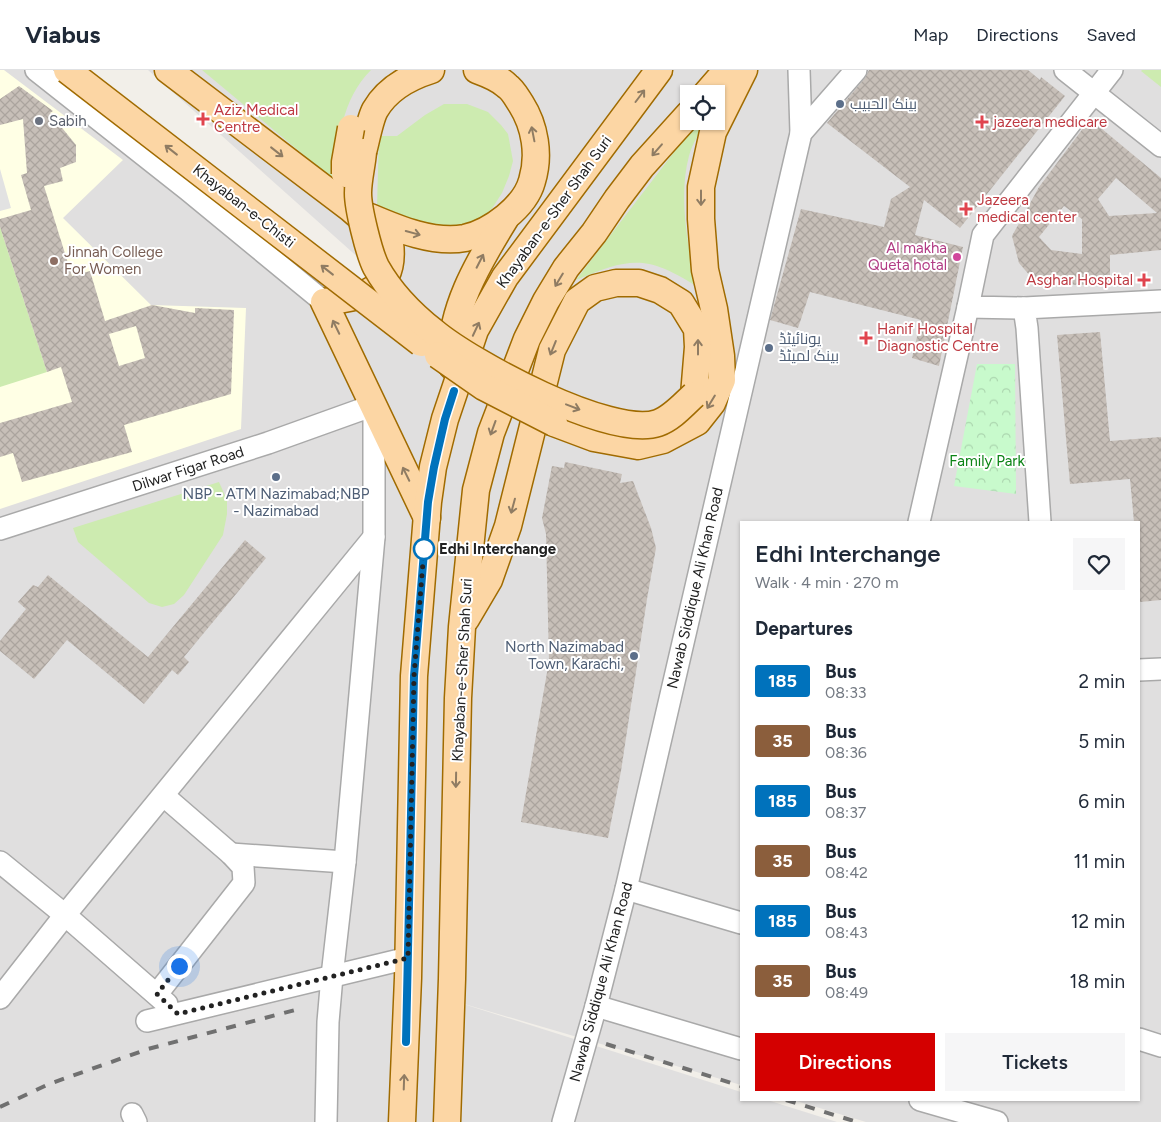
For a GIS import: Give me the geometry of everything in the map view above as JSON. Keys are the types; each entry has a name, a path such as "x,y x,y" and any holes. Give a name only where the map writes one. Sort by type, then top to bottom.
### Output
{"main road":[{"name":"Khayaban-e-Chisti","path":"66,70 421,343"},
{"path":"168,70 351,209 390,243 392,256 389,270 379,285 366,294 324,302 427,518"},
{"path":"391,70 374,85 360,105 351,128 345,162 344,198 346,222 351,244 377,298 421,343 484,387 554,423 594,438 638,446 663,440 697,422 712,402 722,380 722,356 705,270 701,188 713,132 744,70"},
{"path":"431,70 412,76 389,92 374,111 363,152 358,194 368,244 376,266 395,295 432,331 453,346 533,390 603,419 634,425 658,423 678,411 694,395 698,347 697,329 681,304 660,290 639,283 616,283 595,288 577,301 552,350 508,526 489,580 462,627"},
{"path":"454,391 450,351 465,292 505,219 520,202 532,182 536,153 529,117 508,86 477,70"},
{"name":"Khayaban-e-Sher Shah Suri","path":"402,1122 406,1042 414,676 427,518 434,467 445,419 475,330 505,277 659,70"},
{"path":"714,85 727,70"},
{"name":"Khayaban-e-Sher Shah Suri","path":"447,1122 458,698 462,627 476,490 491,433 527,339 546,301 566,268 594,233 642,166 680,124"},
{"path":"351,209 409,232 435,238 465,238 486,230 505,219"}],"street":[{"path":"36,70 188,190 324,302"},
{"path":"799,70 801,133"},
{"name":"Nawab Siddique Ali Khan Road","path":"563,1122 596,1006 626,889 801,133 856,70"},
{"path":"1065,70 1161,146"},
{"path":"919,521 983,235 1112,70"},
{"path":"968,307 1024,308 1161,301"},
{"path":"1024,308 1040,521"},
{"path":"326,1122 328,1022 345,862 374,537 374,405"},
{"name":"Dilwar Figar Road","path":"0,529 268,443 374,405"},
{"path":"0,998 65,915 374,537"},
{"path":"1140,670 1161,669"},
{"path":"157,994 244,883 243,867 231,854 164,796"},
{"path":"231,854 345,862"},
{"path":"0,862 65,915 178,1014"},
{"path":"626,889 740,923"},
{"path":"146,1021 408,958"},
{"path":"596,1006 740,1048"},
{"path":"1140,1039 1161,1046"},
{"path":"924,1101 997,1122"}],"shaded area":[{"path":"0,70 42,70 472,359 148,70 1161,70 1161,1122 866,1122 796,1101 1140,1101 1140,521 740,521 740,1085 454,1001 740,1092 740,1101 770,1101 837,1122 0,1122"},
{"name":"Jinnah College For Women","path":"0,70 4,70 123,160 63,218 151,305 246,308 241,429 0,509"},
{"path":"0,169 11,208 0,211"}],"green space":[{"path":"202,70 371,70 353,94 347,108 340,136 335,181"},
{"path":"1161,70 1161,87 1141,71"},
{"path":"444,104 467,104 488,112 508,134 513,161 502,193 482,219 461,226 432,228 377,207 379,136 397,136 425,115"},
{"path":"691,130 700,130 690,152 684,188 685,221 696,286 664,268 637,263 610,267 576,280"},
{"path":"0,227 47,372 0,387"},
{"name":"Family Park","path":"977,364 1015,364 1016,494 954,486"},
{"path":"219,482 227,500 227,514 223,535 184,595 174,604 162,607 149,603 78,542 73,528"}],"building":[{"path":"869,70 1028,70 1040,80 1041,77 1065,96 960,228 924,200 915,235 963,247 939,366 912,358 921,320 810,292 798,328 770,320 801,209 884,227 891,199 910,187 827,123 865,78"},
{"path":"19,86 53,111 50,113 76,145 76,162 60,168 63,181 44,186 72,276 90,271 105,321 152,305 195,313 195,308 234,310 231,394 124,425 132,452 22,482 13,453 0,457 0,423 72,402 61,367 47,372 0,227 0,219 31,210 21,175 27,173 23,119 0,125 0,99","holes":["136,326 145,358 119,366 109,334"]},
{"path":"1090,119 1161,178 1161,250 1110,255 1110,282 1083,285 1049,284 1031,277 1019,263 1012,236 1039,187","holes":["1116,178 1157,213 1109,216 1098,199","1064,206 1082,219 1082,254 1051,250 1039,237"]},
{"path":"1100,332 1110,441 1161,437 1161,600 1140,602 1140,521 1134,521 1130,479 1070,484 1057,335"},
{"path":"565,462 622,474 620,483 633,481 651,528 656,548 621,771 608,838 521,822 549,661 546,534 542,518 552,466 564,468"},
{"path":"245,540 266,558 184,657 189,662 178,675 172,670 144,704 67,640 34,679 0,651 0,641 26,609 18,602 33,585 38,587 48,575 148,657"}],"railway":[{"path":"0,1107 49,1084 148,1049 295,1010"},
{"path":"606,1044 740,1086"},
{"path":"789,1101 857,1122"}],"bus line":[{"name":"185","path":"406,1042 414,676 428,502 445,419 454,391"}],"place":[{"name":"بينک الحبيب","path":"840,104"},
{"name":"Aziz Medical Centre","path":"203,119"},
{"name":"Sabih","path":"39,121"},
{"name":"jazeera medicare","path":"982,122"},
{"name":"Jazeera medical center","path":"966,209"},
{"name":"Al makha Queta hotal","path":"957,257"},
{"name":"Jinnah College For Women","path":"54,261"},
{"name":"Asghar Hospital","path":"1144,280"},
{"name":"Hanif Hospital Diagnostic Centre","path":"866,338"},
{"name":"یونائیٹڈ بینک لمیٹڈ","path":"769,348"},
{"name":"NBP - ATM Nazimabad;NBP - Nazimabad","path":"276,477"},
{"name":"Edhi Interchange","path":"424,549"},
{"name":"North Nazimabad Town, Karachi,","path":"634,656"}],"route":[{"path":"179,966 157,994 178,1014 408,958 414,676 424,549"}]}
